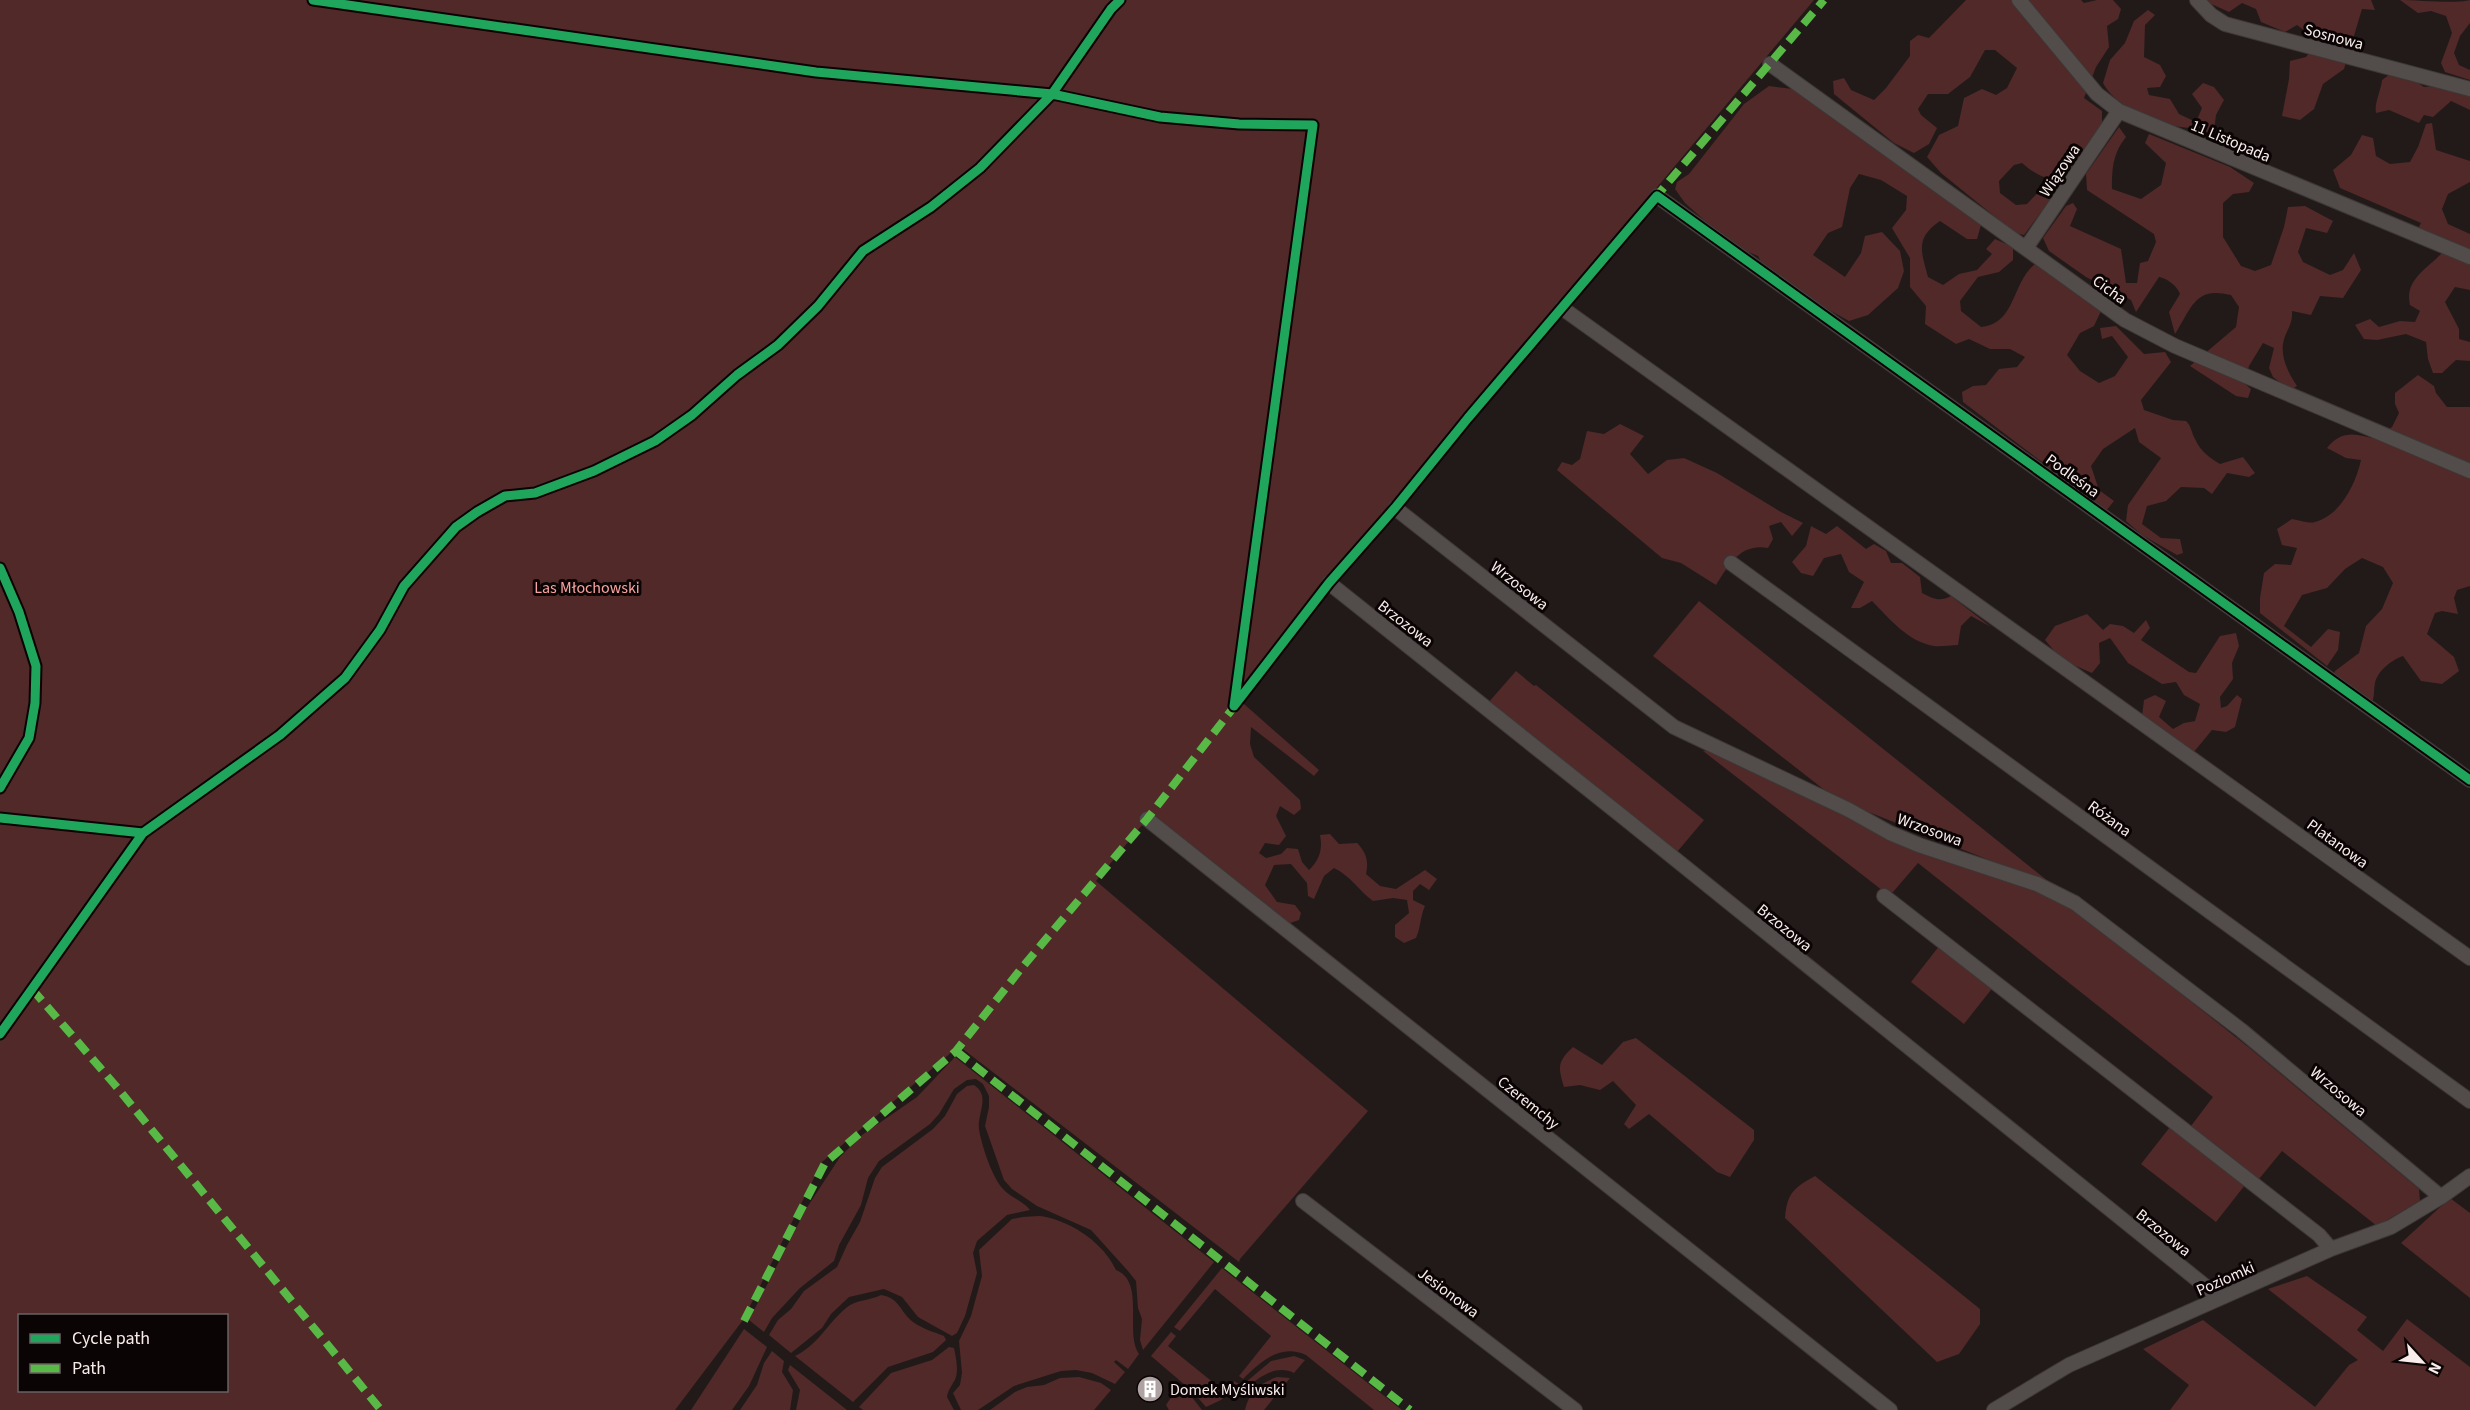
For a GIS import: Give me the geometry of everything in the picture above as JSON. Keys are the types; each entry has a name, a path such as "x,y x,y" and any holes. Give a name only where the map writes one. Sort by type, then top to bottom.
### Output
{"street":[{"name":"11 Listopada","path":"2019,0 2097,94 2119,111 2470,257"},
{"name":"Sosnowa","path":"2197,0 2211,15 2225,24 2470,89"},
{"name":"Cicha","path":"1770,64 2125,320 2175,346 2470,471"},
{"name":"Wiązowa","path":"2026,248 2119,111"},
{"name":"Podleśna","path":"1658,196 2470,780"},
{"name":"Platanowa","path":"1562,308 2470,958"},
{"name":"Wrzosowa","path":"1395,508 1674,727 1918,845 2037,884 2075,903 2241,1030 2441,1197"},
{"name":"Różana","path":"1731,562 2470,1101"},
{"name":"Brzozowa","path":"1329,583 1614,809 2220,1298"},
{"name":"Czeremchy","path":"1148,819 1890,1410"},
{"path":"1884,896 2319,1235 2331,1249"},
{"name":"Poziomki","path":"1994,1410 2069,1365 2331,1249 2391,1227 2441,1197 2470,1176"},
{"name":"Jesionowa","path":"1303,1201 1575,1410"}],"green space":[{"name":"Las Młochowski","path":"0,0 1814,0 1322,587 1238,693 1244,704 1319,770 1314,776 1251,727 1250,744 1254,757 1300,800 1301,809 1294,815 1280,806 1276,816 1286,836 1279,845 1265,843 1259,853 1266,858 1281,854 1287,848 1298,849 1302,862 1309,870 1319,854 1320,835 1330,834 1339,844 1357,843 1366,857 1366,874 1380,886 1396,889 1425,870 1437,879 1429,890 1420,884 1413,891 1413,900 1425,906 1416,938 1404,943 1395,937 1395,925 1409,913 1407,900 1393,898 1373,901 1334,868 1324,876 1314,899 1308,896 1307,883 1291,864 1274,865 1265,885 1277,902 1295,905 1301,913 1299,920 1290,923 1155,816 1147,819 1096,881 1368,1111 1239,1262 959,1046 822,1162 743,1320 675,1410 0,1410"},
{"path":"1966,0 2081,0 2084,3 2113,0 2121,9 2118,19 2107,26 2109,47 2096,67 2084,98 2102,111 2102,124 2066,178 2048,179 2022,163 2014,165 1999,181 2000,193 2016,205 2027,204 2044,186 2056,192 2024,235 2015,233 1941,173 1927,157 1939,135 1958,126 1964,98 1982,89 1996,95 2007,88 2017,68 1995,50 1985,50 1970,77 1948,94 1928,94 1918,109 1921,115 1937,128 1929,144 1914,153 1894,143 1834,94 1833,81 1844,78 1851,90 1874,100 1910,56 1910,41 1918,35 1929,38"},
{"path":"2207,0 2371,0 2375,10 2362,9 2344,69 2323,84 2314,109 2300,120 2282,116 2290,61 2306,57 2318,41 2297,25 2285,32 2261,22 2256,9 2242,3 2229,12"},
{"path":"2400,0 2446,2 2470,0 2470,23 2460,36 2454,53 2459,65 2470,70 2470,80 2445,72 2441,63 2452,33 2446,16 2431,11 2418,13"},
{"path":"2148,10 2155,15 2145,25 2144,57 2160,65 2166,76 2160,87 2147,88 2149,95 2170,99 2179,114 2196,122 2202,108 2192,94 2203,83 2214,87 2224,100 2216,115 2213,139 2204,141 2195,136 2190,128 2154,120 2129,108 2109,92 2103,83 2110,60 2125,43 2134,21"},
{"path":"2390,74 2414,80 2424,87 2444,85 2470,96 2470,110 2451,101 2433,117 2424,115 2419,123 2389,110 2376,113 2382,80"},
{"path":"1769,86 1793,89 1981,225 1977,239 1967,239 1940,221 1932,227 1923,239 1922,246 1928,277 1943,285 1959,274 1977,270 1992,254 1986,249 1995,239 2013,247 2013,260 1999,272 1978,277 1960,301 1961,311 1981,327 2001,319 2027,272 2035,264 2101,311 2094,326 2080,333 2067,355 2080,371 2099,383 2115,376 2128,357 2112,336 2102,339 2100,328 2116,326 2144,354 2165,352 2171,362 2141,400 2144,410 2173,420 2186,421 2197,444 2209,456 2220,464 2243,457 2255,473 2249,477 2227,473 2212,494 2204,488 2181,487 2166,501 2147,506 2142,524 2161,538 2180,539 2183,553 2177,555 2142,535 2126,521 2128,505 2161,458 2139,442 2135,428 2103,449 2091,466 2099,490 2114,501 2106,511 1963,402 1962,392 1973,386 1986,385 1999,369 2017,367 2025,357 2010,349 1990,349 1969,339 1956,344 1925,324 1926,306 1910,287 1910,258 1892,228 1906,210 1907,196 1881,180 1859,174 1850,188 1842,227 1828,233 1813,255 1845,277 1861,253 1865,236 1882,232 1900,251 1904,271 1898,288 1868,315 1849,321 1797,292 1763,266 1758,256 1732,245 1685,203 1675,189 1677,182 1689,174 1744,104"},
{"path":"2432,123 2436,150 2470,161 2470,182 2448,194 2442,209 2448,224 2470,234 2470,250 2452,243 2427,247 2412,241 2421,223 2340,188 2333,170 2351,155 2362,135 2373,138 2376,156 2390,164 2410,162 2426,124"},
{"path":"2119,127 2126,137 2114,161 2112,189 2141,199 2161,185 2166,163 2145,143 2149,134 2230,167 2254,183 2249,192 2233,194 2223,203 2223,237 2241,266 2255,271 2271,265 2288,207 2305,206 2333,221 2327,233 2306,228 2298,252 2303,262 2330,275 2343,270 2354,253 2361,270 2343,298 2320,296 2311,315 2292,311 2284,339 2283,355 2297,386 2290,390 2273,377 2269,368 2274,348 2263,343 2249,366 2244,383 2251,389 2248,398 2236,396 2190,366 2236,327 2239,307 2231,295 2219,293 2202,296 2191,307 2175,334 2169,312 2180,294 2177,288 2168,281 2159,277 2136,312 2131,300 2086,277 2049,251 2043,238 2066,206 2073,203 2077,209 2070,226 2121,249 2126,283 2137,283 2140,263 2148,261 2156,242 2154,234 2087,190 2086,174"},
{"path":"2442,253 2470,264 2470,290 2455,287 2445,302 2459,329 2459,339 2470,342 2470,361 2456,360 2442,373 2433,373 2426,342 2406,334 2377,340 2364,339 2355,325 2370,319 2379,327 2400,321 2415,322 2420,311 2410,305 2410,289 2418,276"},
{"path":"2418,375 2434,386 2436,393 2447,407 2470,407 2470,586 2457,590 2454,598 2458,614 2442,611 2435,613 2427,634 2454,657 2459,671 2442,684 2421,681 2403,656 2390,663 2379,674 2375,683 2373,701 2369,707 2332,679 2335,671 2359,653 2366,626 2382,609 2393,583 2383,567 2362,558 2345,569 2327,588 2302,595 2284,626 2311,647 2328,629 2340,632 2338,650 2327,666 2260,613 2260,598 2264,573 2275,564 2291,565 2297,548 2282,545 2277,529 2292,519 2313,522 2324,518 2340,505 2351,488 2361,460 2346,458 2327,448 2344,435 2377,439 2392,427 2399,413 2395,404 2395,393"},
{"path":"1620,424 1644,436 1630,454 1648,474 1667,460 1684,458 1717,473 1803,523 1792,536 1781,522 1769,526 1773,539 1768,548 1758,547 1743,552 1731,563 1716,585 1681,563 1662,558 1557,470 1562,462 1572,465 1580,459 1587,431 1604,434"},
{"path":"1811,526 1826,534 1837,526 1866,549 1874,544 1886,551 1891,563 1902,563 1920,577 1922,593 1936,599 1951,596 1991,627 1971,616 1961,626 1958,645 1934,646 1916,640 1907,634 1872,601 1860,608 1851,608 1864,582 1849,572 1841,554 1824,558 1813,576 1801,573 1792,562 1806,546"},
{"path":"1699,601 2054,886 1836,799 1653,656"},
{"path":"2087,614 2103,630 2110,624 2123,626 2134,633 2146,620 2150,628 2141,640 2189,672 2196,673 2220,636 2236,633 2239,646 2232,663 2233,679 2220,697 2221,708 2227,706 2237,695 2242,699 2235,727 2226,732 2212,730 2193,753 2142,716 2144,700 2155,695 2166,701 2159,717 2173,729 2184,723 2195,721 2200,704 2184,695 2176,682 2162,684 2128,663 2110,638 2099,643 2100,663 2092,673 2062,660 2045,640 2055,626"},
{"path":"1516,671 1704,820 1677,852 1488,703"},
{"path":"1710,750 2072,907 2247,1046 2419,1189 2420,1201 2377,1226 2282,1151 2259,1179 2191,1126 2213,1097 1918,863 1893,892 1887,894 1703,751"},
{"path":"1940,945 1994,986 1964,1024 1911,982"},
{"path":"1636,1038 1754,1130 1754,1140 1730,1177 1717,1172 1649,1114 1629,1129 1624,1124 1636,1105 1613,1081 1600,1090 1580,1085 1564,1087 1560,1065 1573,1047 1602,1065 1623,1042"},
{"path":"955,1057 1214,1262 1143,1350 1140,1340 1142,1319 1138,1308 1136,1281 1091,1230 1037,1206 1012,1189 1004,1180 985,1126 989,1096 983,1084 976,1079 967,1080 954,1089 930,1124 879,1161 868,1178 861,1205 839,1245 834,1261 800,1288 772,1318 764,1332 749,1320 806,1209 840,1157 862,1135 917,1097"},
{"path":"974,1085 982,1094 979,1129 992,1170 1004,1190 1030,1210 1007,1215 977,1241 973,1253 977,1273 965,1316 957,1333 952,1336 918,1317 902,1297 884,1289 849,1297 831,1314 822,1328 791,1353 769,1335 778,1320 791,1309 804,1291 837,1267 860,1222 875,1178 882,1167 933,1129 945,1116 957,1094 967,1086"},
{"path":"2170,1127 2245,1185 2216,1222 2141,1164"},
{"path":"1815,1176 1980,1309 1980,1324 1959,1354 1937,1362 1785,1218 1787,1203 1792,1192"},
{"path":"2450,1198 2470,1213 2470,1298 2401,1243"},
{"path":"1046,1217 1067,1224 1096,1243 1116,1270 1125,1276 1133,1296 1133,1334 1139,1354 1128,1369 1116,1360 1114,1362 1125,1372 1115,1384 1092,1373 1076,1370 1061,1371 1014,1386 978,1410 961,1410 953,1393 960,1385 962,1373 959,1341 971,1316 982,1276 979,1250 1012,1219"},
{"path":"1222,1268 1402,1410 1374,1410 1306,1355 1297,1352 1288,1351 1271,1356 1243,1379 1239,1376 1271,1336 1215,1289 1180,1331 1174,1327"},
{"path":"2307,1276 2367,1317 2357,1330 2383,1351 2407,1319 2470,1367 2470,1410 2170,1410 2189,1385 2143,1349 2203,1320 2315,1407 2349,1365 2358,1360 2268,1289"},
{"path":"881,1295 896,1302 913,1322 944,1336 946,1340 933,1352 888,1367 853,1402 795,1356 817,1340 846,1308 854,1303"},
{"path":"744,1329 767,1347 749,1386 732,1410 691,1410"},
{"path":"1171,1332 1176,1336 1168,1346 1225,1392 1234,1381 1239,1384 1221,1400 1206,1407 1192,1391 1151,1356"},
{"path":"949,1347 954,1348 957,1366 955,1379 947,1397 954,1410 863,1410 859,1407 891,1373 932,1360"},
{"path":"772,1351 784,1361 782,1372 793,1390 790,1410 740,1410 757,1385 764,1363"},
{"path":"1294,1356 1305,1360 1294,1373 1276,1371 1250,1385 1246,1382 1271,1361"},
{"path":"790,1365 847,1410 796,1410 800,1390 788,1370"},
{"path":"1079,1377 1101,1383 1111,1390 1094,1410 990,1410 1015,1392 1027,1387 1044,1385 1060,1378"},
{"path":"1277,1377 1290,1378 1264,1410 1245,1410 1249,1398 1256,1389"},
{"path":"1175,1383 1191,1396 1202,1410 1169,1410 1166,1405 1172,1396 1168,1393"}],"marked path":[{"path":"1654,199 1824,0"},
{"path":"744,1321 825,1163 956,1051 1020,970 1147,819 1237,703"},
{"path":"32,989 115,1085 381,1410"},
{"path":"956,1051 1410,1410"}],"cycle path":[{"path":"313,0 816,72 1052,94 1160,117 1239,124 1313,125 1234,706"},
{"path":"0,1034 143,833 280,735 345,678 380,630 404,586 456,527 505,496 535,493 594,471 655,441 692,415 737,375 778,345 818,306 863,251 931,207 980,168 1052,94 1111,9 1120,0"},
{"path":"1234,706 1329,583 1395,508 1468,418 1657,196 2470,780"},
{"path":"0,568 19,612 36,666 35,703 29,738 0,788"},
{"path":"0,818 143,833"}],"place":[{"name":"Domek Myśliwski","path":"1150,1389"}]}
